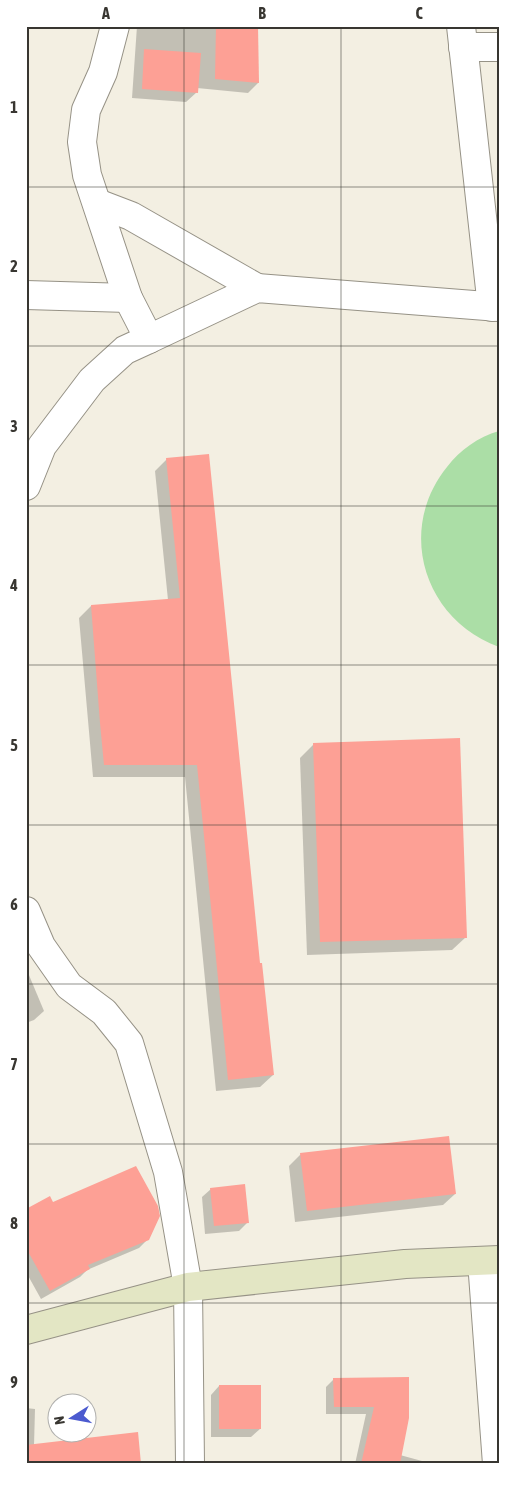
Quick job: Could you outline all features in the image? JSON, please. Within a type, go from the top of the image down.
[{"type":"street","points":[[115,26],[102,72],[86,110],[82,142],[87,176],[128,298],[149,339]]},
{"type":"street","points":[[97,203],[131,216],[257,288],[495,307],[462,37],[499,47]]},
{"type":"street","points":[[26,486],[42,446],[92,380],[125,350],[257,288]]},
{"type":"street","points":[[26,295],[128,298]]},
{"type":"street","points":[[26,911],[41,946],[69,986],[104,1012],[129,1043],[168,1172],[188,1287],[190,1464]]},
{"type":"street","points":[[27,1328],[188,1287],[405,1264],[490,1260],[497,1464]]},
{"type":"green space","points":[[499,431],[499,647],[473,634],[452,616],[436,595],[426,570],[421,545],[423,518],[432,492],[447,467],[470,445]]},
{"type":"building","points":[[216,26],[258,26],[259,83],[215,79]]},
{"type":"building","points":[[144,49],[201,53],[198,93],[142,89]]},
{"type":"building","points":[[209,454],[260,963],[262,963],[274,1075],[228,1080],[197,765],[104,765],[91,605],[180,598],[166,458]]},
{"type":"building","points":[[460,738],[467,938],[320,942],[313,743]]},
{"type":"building","points":[[449,1136],[456,1194],[307,1211],[300,1153]]},
{"type":"building","points":[[136,1166],[158,1206],[160,1216],[149,1240],[88,1265],[90,1269],[50,1291],[26,1248],[26,1209],[50,1196],[53,1202]]},
{"type":"building","points":[[245,1184],[249,1223],[214,1226],[210,1188]]},
{"type":"building","points":[[409,1377],[409,1418],[400,1464],[361,1464],[374,1407],[334,1407],[333,1378]]},
{"type":"building","points":[[219,1385],[261,1385],[261,1429],[219,1429]]},
{"type":"building","points":[[138,1432],[141,1464],[26,1464],[26,1445],[52,1442],[98,1442],[98,1437]]}]
